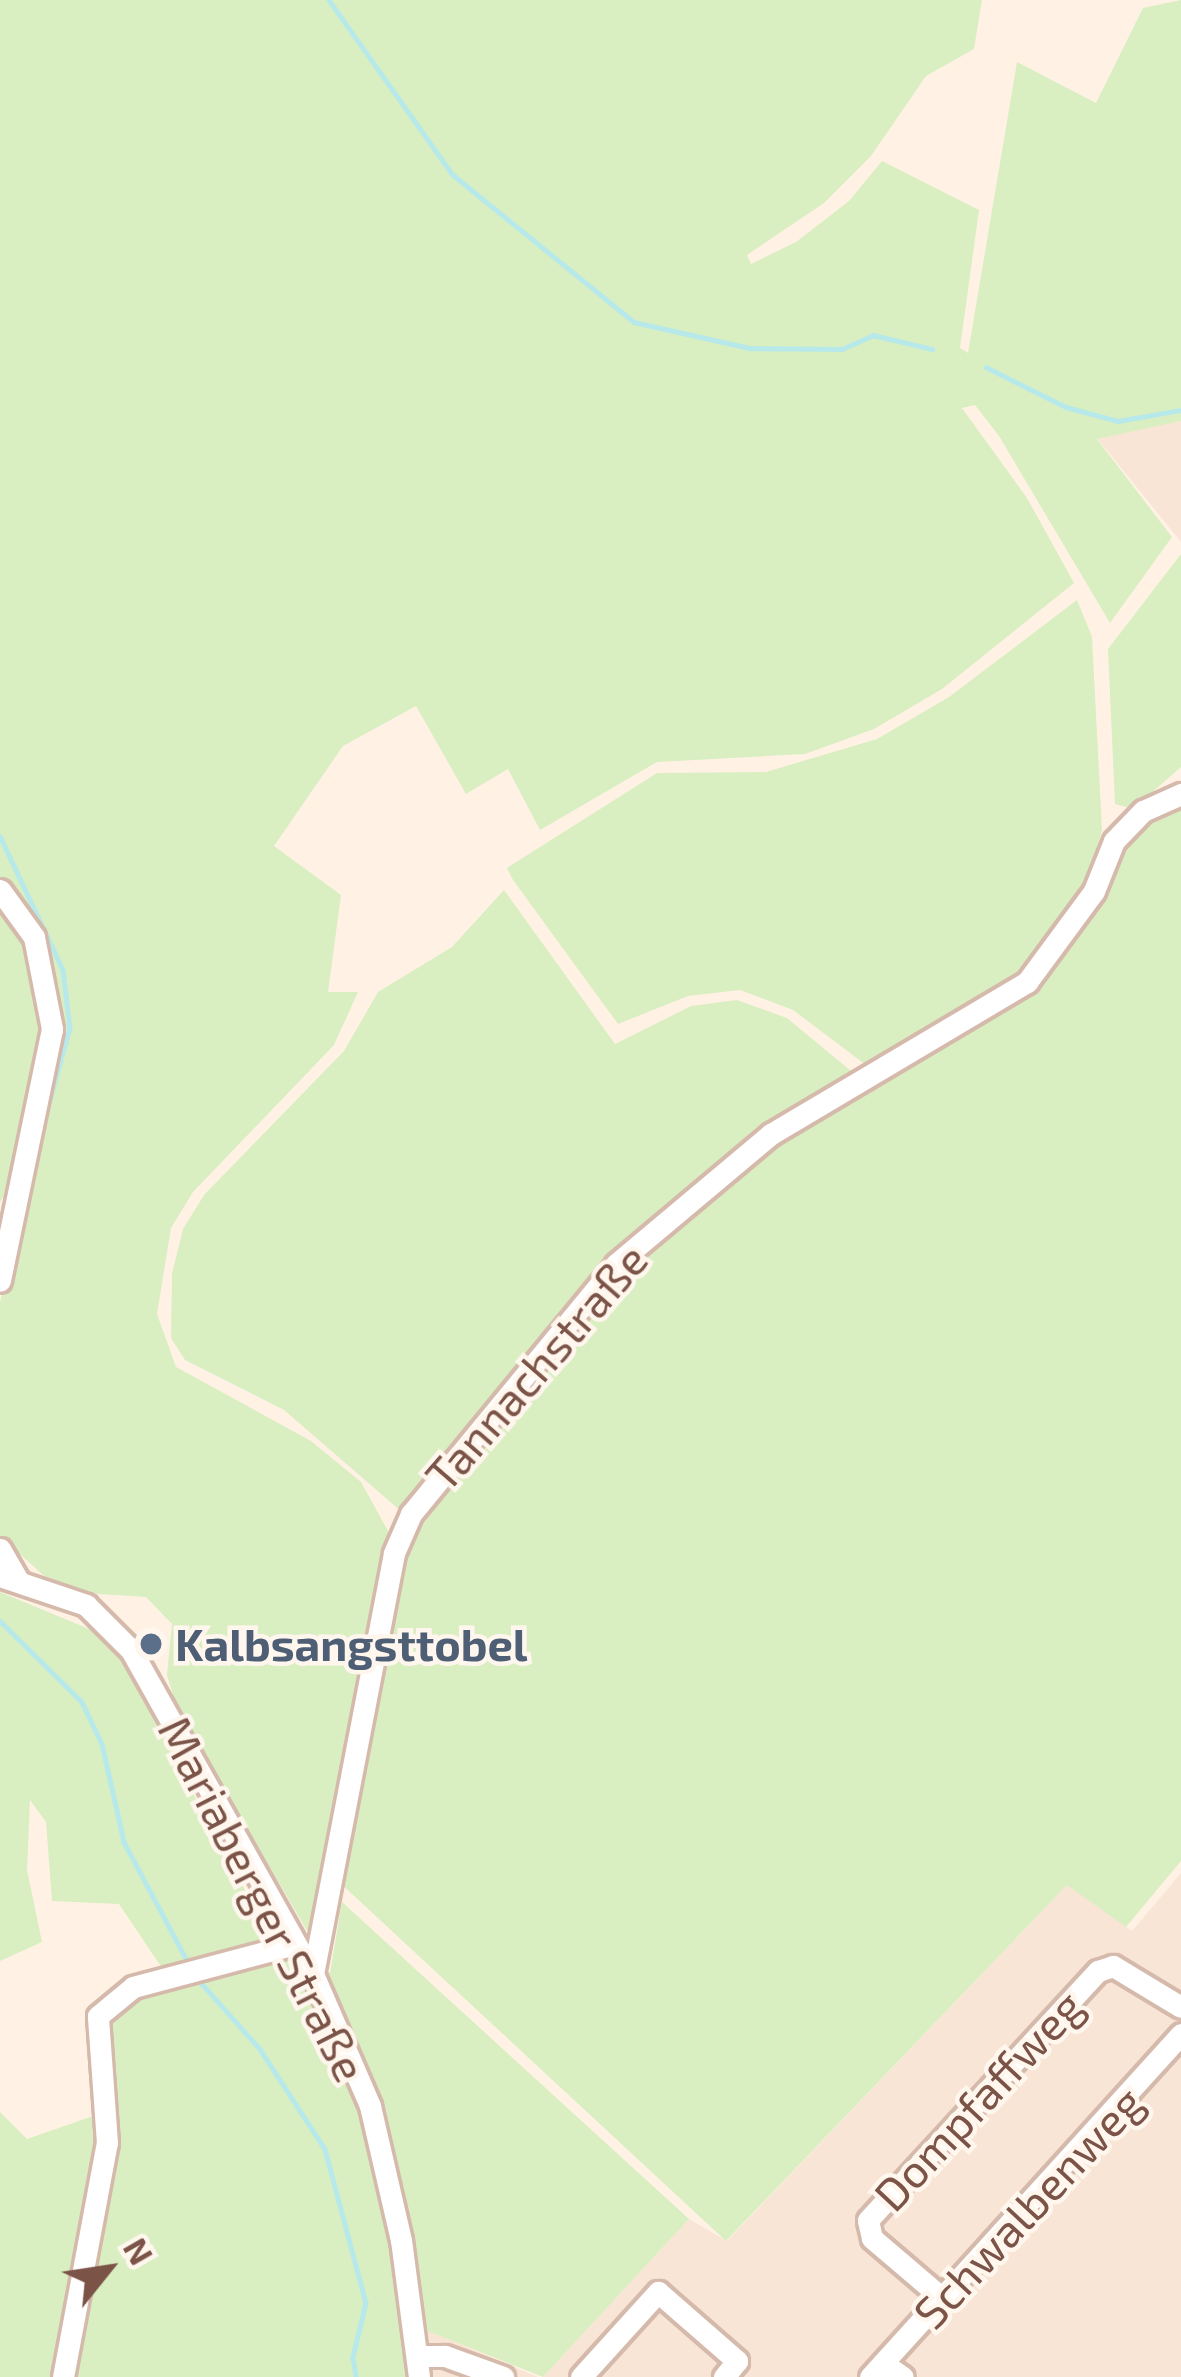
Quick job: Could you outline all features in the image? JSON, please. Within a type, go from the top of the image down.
[{"type":"street","name":"Tannachstraße","points":[[313,1974],[389,1576],[411,1514],[616,1264],[771,1134],[1027,982],[1094,891],[1114,841],[1143,811],[1181,794]]},
{"type":"street","points":[[0,890],[34,937],[52,1028],[0,1281]]},
{"type":"street","points":[[0,1549],[9,1577]]},
{"type":"street","name":"Mariaberger Straße","points":[[9,1577],[86,1605],[131,1650],[313,1974],[370,2107],[418,2367]]},
{"type":"street","points":[[63,2377],[107,2143],[98,2016],[134,1987],[295,1944]]},
{"type":"street","name":"Dompfaffweg","points":[[941,2297],[872,2238],[868,2220],[1097,1971],[1113,1966],[1181,2008]]},
{"type":"street","name":"Schwalbenweg","points":[[877,2370],[1181,2034]]},
{"type":"street","points":[[581,2377],[658,2292],[737,2361],[724,2377]]},
{"type":"street","points":[[418,2367],[445,2356],[502,2377]]},
{"type":"street","points":[[877,2370],[903,2377]]},
{"type":"shaded area","points":[[1181,421],[1181,542],[1097,438]]},
{"type":"shaded area","points":[[1181,1873],[1181,2377],[543,2377],[689,2219],[727,2241],[1068,1884],[1132,1931]]},
{"type":"shaded area","points":[[428,2330],[538,2377],[413,2377]]},
{"type":"green space","points":[[0,0],[982,0],[974,49],[926,76],[871,156],[824,203],[747,255],[751,264],[796,242],[849,201],[882,161],[979,210],[960,348],[968,353],[1017,62],[1096,103],[1143,8],[1181,0],[1181,421],[1097,439],[1172,537],[1110,623],[999,436],[975,405],[962,408],[1027,498],[1074,583],[942,689],[874,729],[805,754],[657,762],[540,830],[508,769],[466,794],[416,706],[343,746],[274,846],[341,895],[328,992],[358,992],[334,1045],[193,1192],[171,1228],[157,1314],[176,1367],[311,1441],[361,1482],[388,1531],[309,1934],[178,1711],[167,1675],[172,1624],[146,1597],[84,1593],[43,1575],[0,1536],[0,1302],[42,1139],[0,1202]]},
{"type":"green space","points":[[1181,554],[1181,767],[1133,809],[1115,804],[1108,649]]},
{"type":"green space","points":[[1077,600],[1092,637],[1102,830],[1086,889],[1023,979],[874,1071],[793,1010],[740,990],[688,996],[618,1024],[507,868],[657,773],[766,772],[877,739],[949,697]]},
{"type":"green space","points":[[1181,800],[1181,1861],[1126,1927],[1067,1885],[726,2241],[338,1881],[402,1555],[495,1420],[621,1271],[774,1139],[904,1071],[1032,987],[1119,843]]},
{"type":"green space","points":[[504,890],[615,1044],[691,1006],[737,1000],[787,1018],[856,1075],[689,1190],[402,1512],[284,1410],[185,1360],[171,1338],[172,1274],[183,1229],[204,1195],[344,1051],[378,992],[452,947]]},
{"type":"green space","points":[[0,1592],[94,1631],[123,1662],[270,1937],[164,1971],[119,1904],[52,1901],[46,1822],[30,1800],[27,1870],[42,1942],[0,1961]]},
{"type":"green space","points":[[342,1902],[689,2219],[543,2377],[428,2331],[413,2377],[69,2377],[113,2144],[117,2092],[107,2021],[136,1992],[293,1949],[330,1973]]},
{"type":"green space","points":[[0,2112],[27,2139],[96,2115],[100,2143],[56,2377],[0,2377]]},
{"type":"waterway","points":[[329,0],[452,174],[634,322],[749,348],[842,349],[873,335],[932,349]]},
{"type":"waterway","points":[[986,367],[1066,407],[1118,421],[1181,410]]},
{"type":"waterway","points":[[0,836],[63,970],[70,1028],[42,1129]]},
{"type":"waterway","points":[[0,1621],[82,1702],[102,1744],[124,1842],[190,1966]]},
{"type":"waterway","points":[[195,1976],[260,2049],[325,2149],[366,2303],[353,2357],[356,2377]]},
{"type":"place","name":"Kalbsangsttobel","points":[[151,1644]]}]
